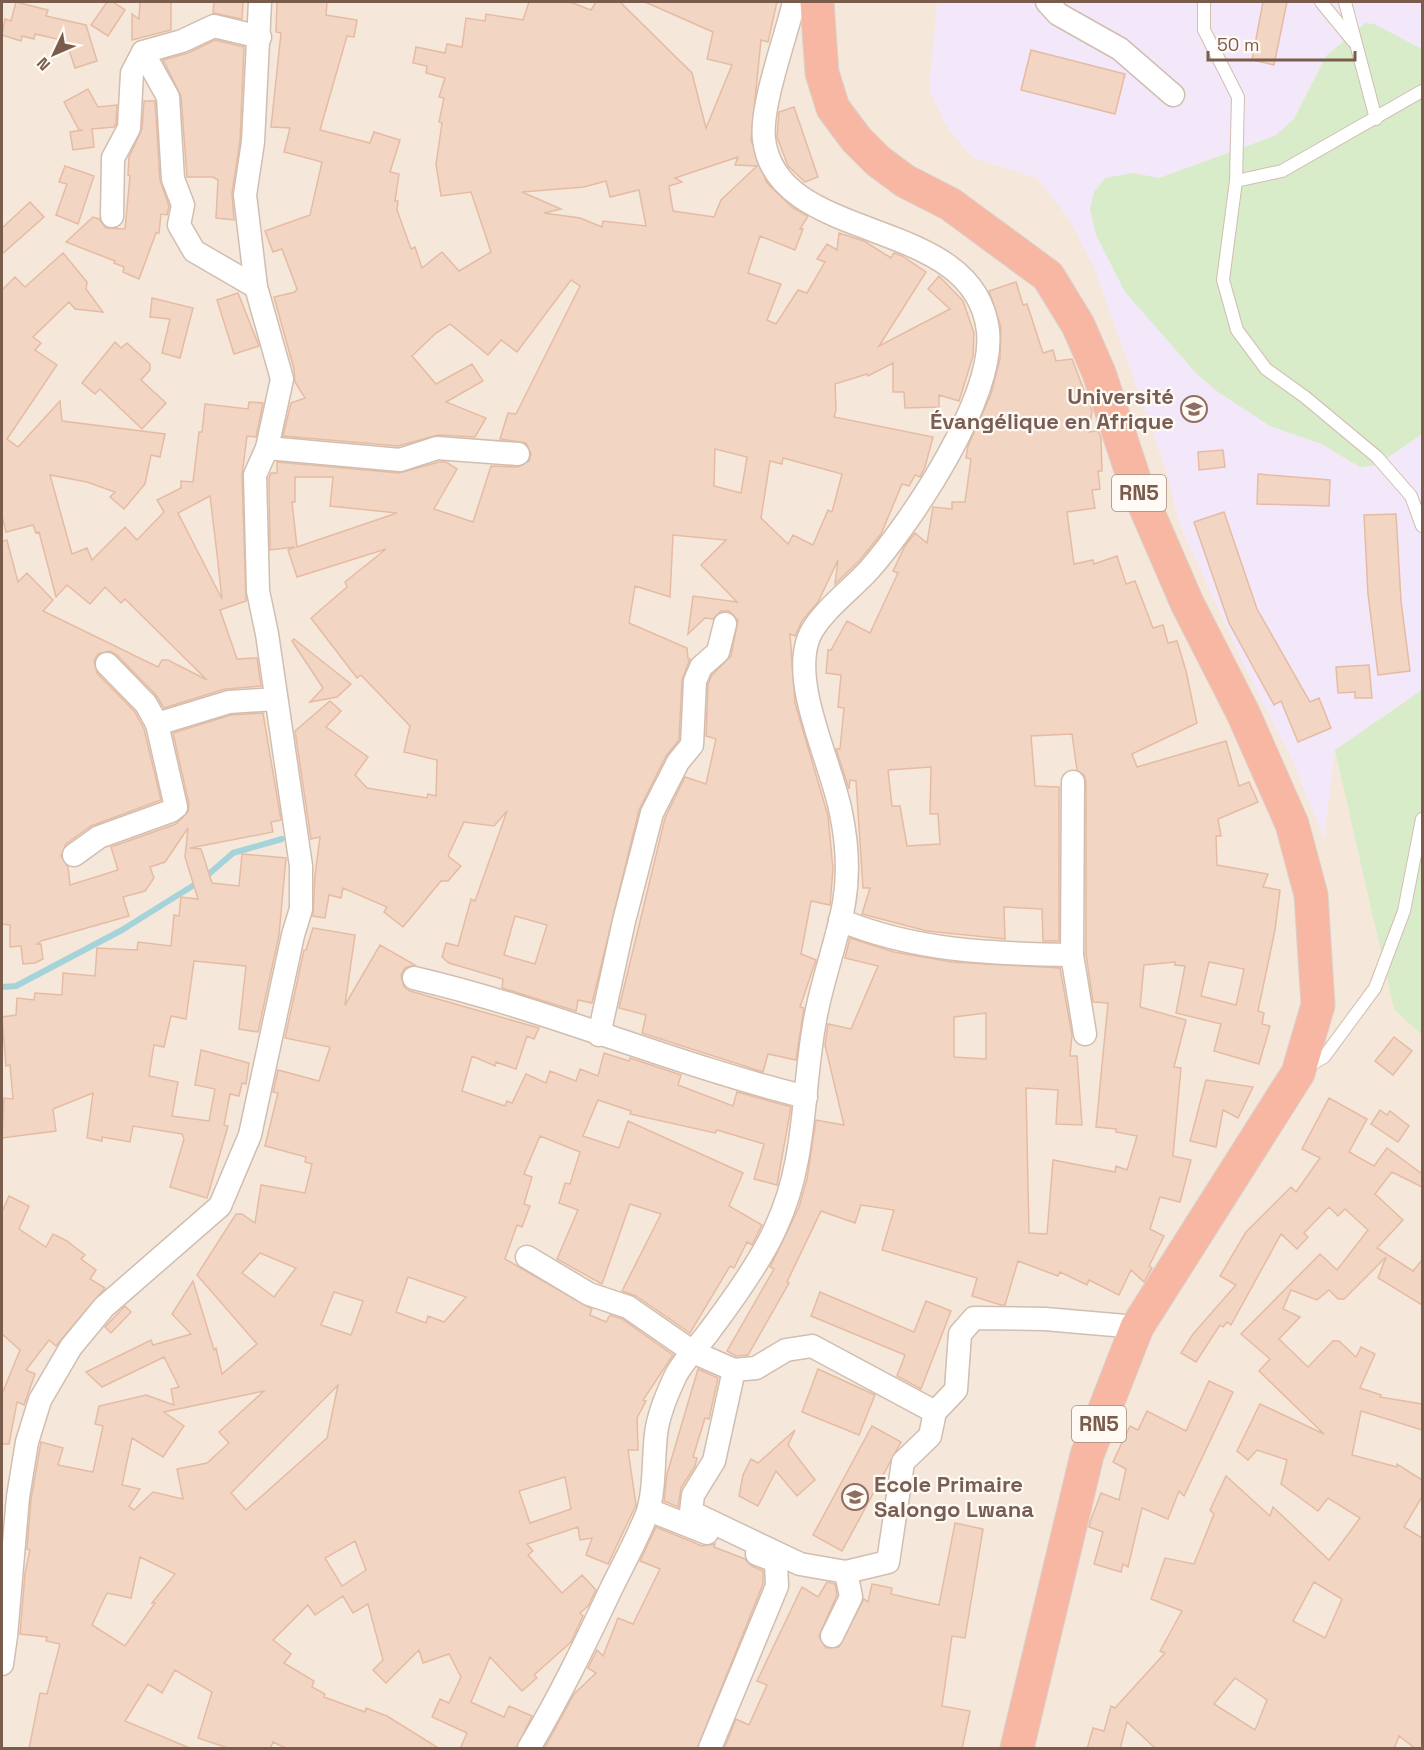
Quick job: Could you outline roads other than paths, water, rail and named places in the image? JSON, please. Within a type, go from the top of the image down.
[{"type":"highway","name":"RN5","points":[[817,2],[822,73],[833,108],[856,139],[878,161],[905,181],[950,204],[1048,276],[1082,335],[1099,373],[1136,485],[1187,603],[1244,713],[1292,824],[1311,895],[1318,1005],[1298,1073],[1137,1327],[1087,1455],[1017,1749]]},
{"type":"street","points":[[2,1664],[18,1497],[27,1442],[40,1400],[71,1347],[104,1307],[220,1206],[250,1135],[293,935],[301,909],[301,866],[258,591],[255,475],[267,448],[282,379],[256,287],[245,195],[253,142],[260,2]]},
{"type":"street","points":[[529,1749],[567,1683],[649,1510],[656,1426],[676,1374],[713,1328],[774,1233],[796,1170],[814,1024],[840,920],[848,872],[842,814],[804,687],[807,639],[823,617],[871,568],[936,480],[978,391],[988,359],[989,337],[986,316],[965,280],[918,248],[824,211],[796,194],[781,179],[768,159],[763,135],[767,103],[794,2]]},
{"type":"street","points":[[1047,2],[1058,14],[1120,49],[1173,95]]},
{"type":"street","points":[[112,216],[113,159],[129,128],[132,73],[143,52],[182,41],[214,26],[260,37]]},
{"type":"street","points":[[143,52],[168,98],[173,179],[183,205],[179,225],[194,251],[256,287]]},
{"type":"street","points":[[267,448],[400,460],[437,448],[518,454]]},
{"type":"street","points":[[599,1035],[624,921],[652,813],[678,762],[692,745],[695,681],[701,667],[718,652],[725,624]]},
{"type":"street","points":[[74,855],[99,837],[171,811],[176,807],[158,724],[146,704],[107,664]]},
{"type":"street","points":[[158,724],[229,702],[276,699]]},
{"type":"street","points":[[1073,782],[1072,955],[1085,1034]]},
{"type":"street","points":[[840,920],[869,932],[923,945],[992,954],[1072,955]]},
{"type":"street","points":[[414,978],[482,994],[733,1079],[806,1097]]},
{"type":"street","points":[[527,1257],[589,1294],[628,1307],[693,1352],[734,1370],[756,1368],[786,1350],[812,1346],[934,1412]]},
{"type":"street","points":[[734,1370],[714,1461],[693,1495],[691,1512],[800,1564],[846,1572],[888,1562],[903,1462],[930,1436],[934,1412],[956,1390],[960,1334],[974,1317],[1045,1319],[1137,1327]]},
{"type":"street","points":[[649,1510],[776,1561],[777,1586],[710,1749]]},
{"type":"street","points":[[832,1636],[851,1597],[846,1572]]},
{"type":"lane","points":[[1204,2],[1204,30],[1238,98],[1236,181],[1223,280],[1236,330],[1266,369],[1305,397],[1377,457],[1411,496],[1422,526]]},
{"type":"lane","points":[[1322,2],[1355,44]]},
{"type":"lane","points":[[1345,2],[1376,119]]},
{"type":"lane","points":[[1236,181],[1282,171],[1422,91]]},
{"type":"lane","points":[[1298,1073],[1324,1057],[1375,988],[1404,911],[1422,819]]},
{"type":"waterway","points":[[2,987],[16,986],[122,930],[202,880],[233,853],[282,839]]},
{"type":"place","name":"Université Évangélique en Afrique","points":[[1194,409]]},
{"type":"place","name":"Ecole Primaire Salongo Lwana","points":[[855,1497]]}]
